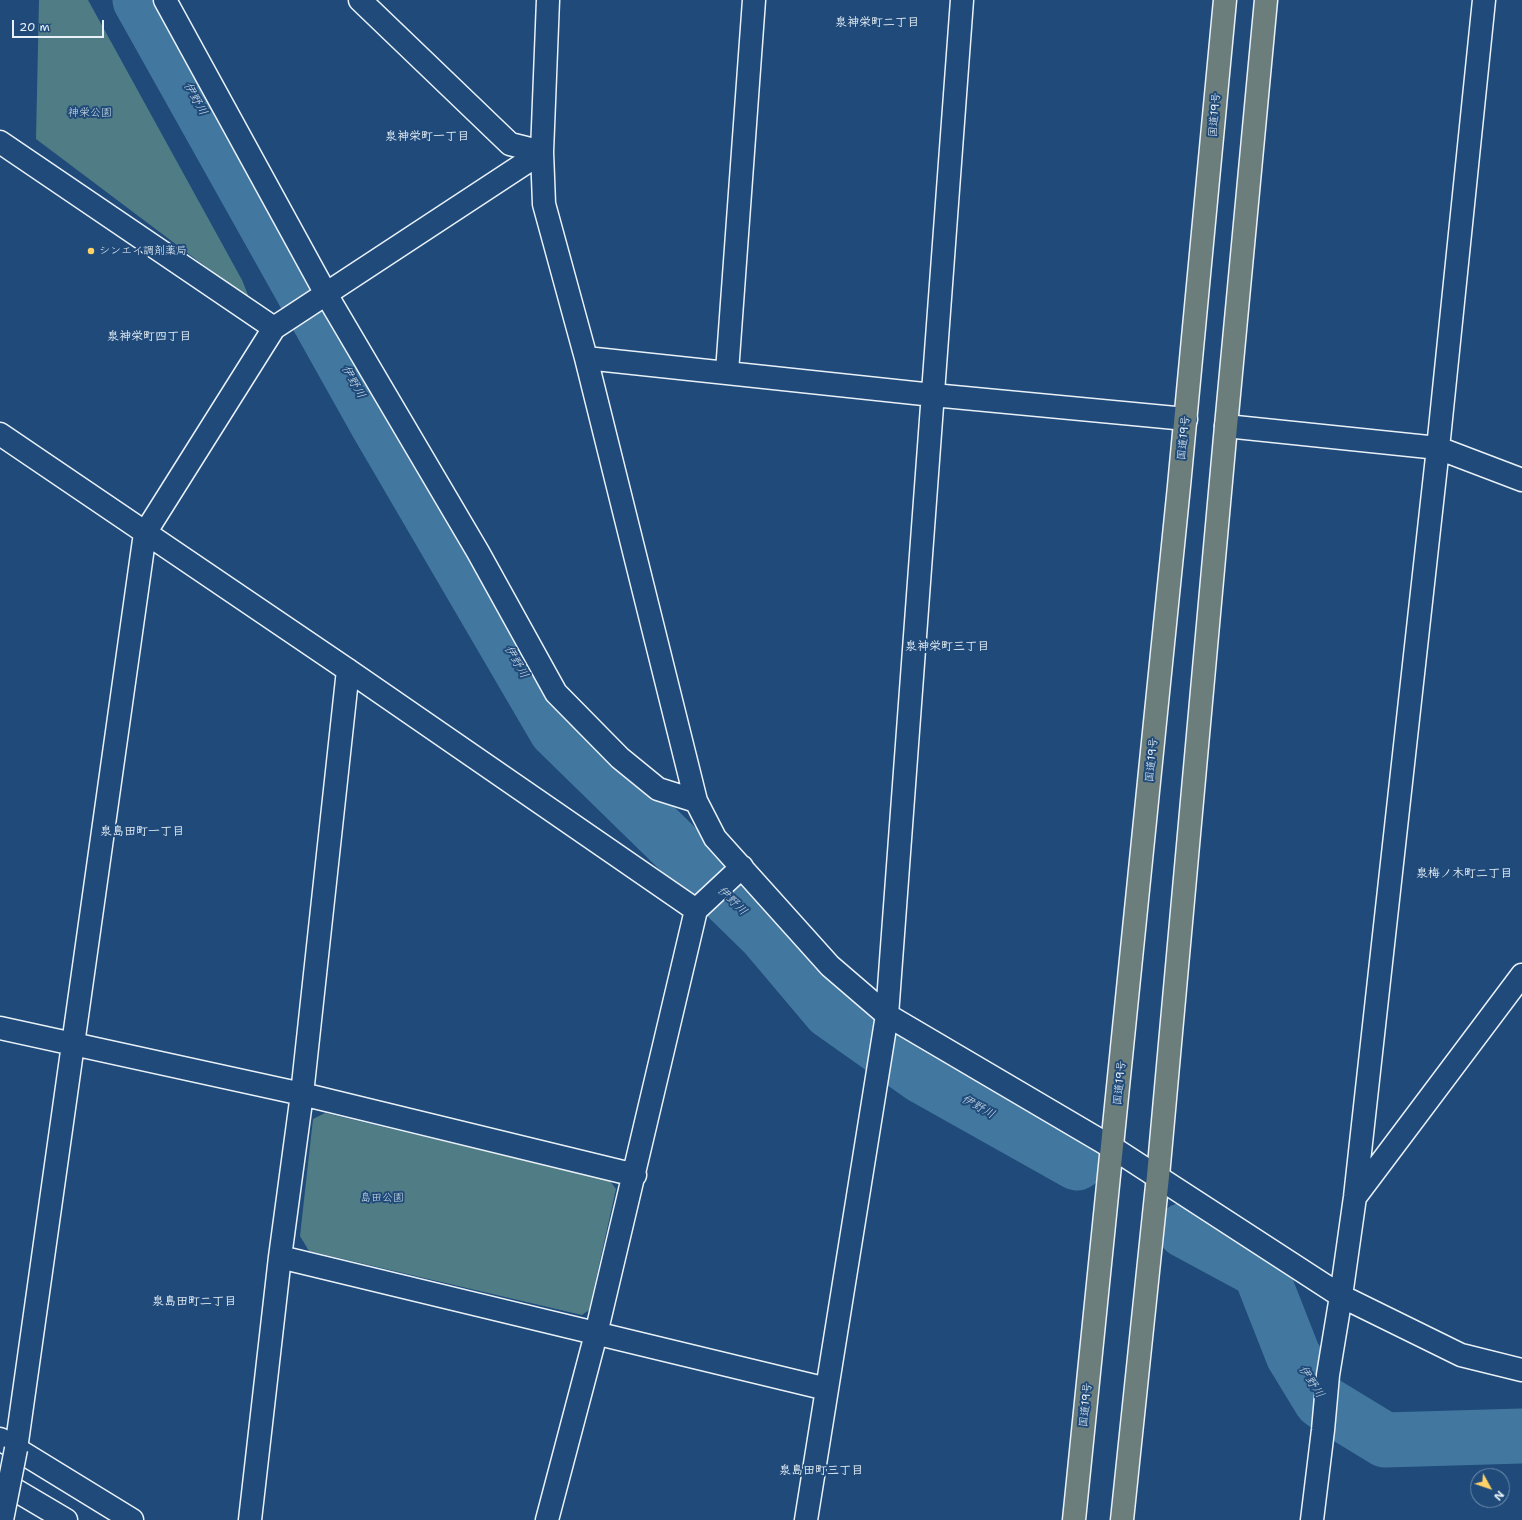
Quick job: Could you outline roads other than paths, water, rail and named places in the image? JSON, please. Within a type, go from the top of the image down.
[{"type":"highway","name":"国道19号","points":[[1074,1520],[1186,420],[1225,0]]},
{"type":"highway","points":[[1122,1520],[1158,1176],[1266,0]]},
{"type":"street","points":[[165,0],[326,294],[478,552],[556,693],[620,758],[658,790],[696,801]]},
{"type":"street","points":[[360,0],[510,144],[542,152]]},
{"type":"street","points":[[548,0],[542,152],[544,204],[586,358],[696,801],[715,838],[830,966],[887,1015],[1113,1148],[1341,1296],[1461,1355],[1522,1370]]},
{"type":"street","points":[[727,372],[754,0]]},
{"type":"street","points":[[806,1520],[887,1015],[962,0]]},
{"type":"street","points":[[1312,1520],[1328,1375],[1355,1197],[1438,448],[1484,0]]},
{"type":"street","points":[[0,142],[274,328]]},
{"type":"street","points":[[2,1520],[8,1444],[72,1044],[145,533],[274,328],[542,152]]},
{"type":"street","points":[[586,358],[1186,420]]},
{"type":"street","points":[[1226,426],[1438,448],[1522,480]]},
{"type":"street","points":[[0,434],[348,670],[696,910]]},
{"type":"street","points":[[250,1520],[280,1257],[302,1094],[348,670]]},
{"type":"street","points":[[547,1520],[596,1334],[635,1174],[696,910],[742,867]]},
{"type":"street","points":[[1355,1197],[1522,975]]},
{"type":"street","points":[[0,1028],[302,1094],[635,1174]]},
{"type":"street","points":[[280,1257],[827,1389]]},
{"type":"street","points":[[8,1444],[132,1520]]},
{"type":"street","points":[[0,1481],[66,1520]]},
{"type":"waterway","name":"伊野川","points":[[140,0],[378,425],[556,730],[765,934],[830,1011],[922,1076],[1077,1163]]},
{"type":"waterway","name":"伊野川","points":[[1184,1230],[1260,1271],[1293,1355],[1321,1401],[1385,1440],[1522,1436]]},
{"type":"place","name":"シンエイ調剤薬局","points":[[91,251]]},
{"type":"district","name":"泉神栄町二丁目","points":[[877,23]]},
{"type":"district","name":"泉神栄町一丁目","points":[[427,137]]},
{"type":"district","name":"泉神栄町四丁目","points":[[149,337]]},
{"type":"district","name":"泉神栄町三丁目","points":[[947,647]]},
{"type":"district","name":"泉島田町一丁目","points":[[142,832]]},
{"type":"district","name":"泉梅ノ木町二丁目","points":[[1464,874]]},
{"type":"district","name":"泉島田町二丁目","points":[[194,1302]]},
{"type":"district","name":"泉島田町三丁目","points":[[821,1471]]},
{"type":"park label","name":"神栄公園","points":[[90,113]]},
{"type":"park label","name":"島田公園","points":[[382,1198]]}]
